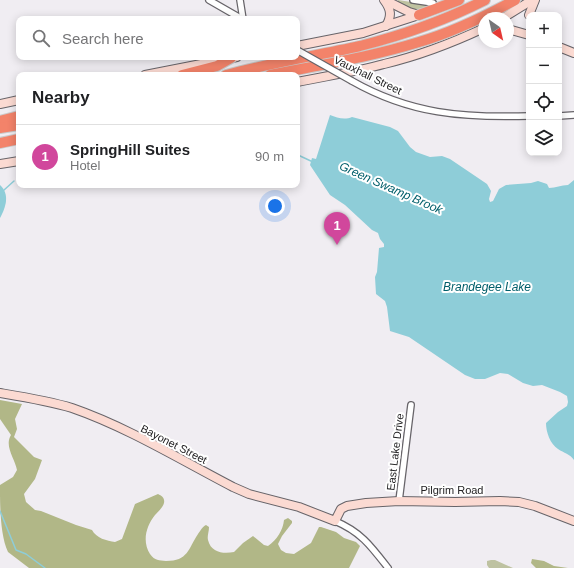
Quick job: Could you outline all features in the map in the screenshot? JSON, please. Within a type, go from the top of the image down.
[{"type":"highway","points":[[419,15],[459,0]]},
{"type":"highway","points":[[300,58],[385,39],[433,23],[486,0]]},
{"type":"highway","points":[[285,72],[368,56],[408,46],[462,26],[515,0]]},
{"type":"highway","points":[[194,72],[217,66],[230,60]]},
{"type":"highway","points":[[238,72],[290,60]]},
{"type":"highway","points":[[0,121],[16,117]]},
{"type":"highway","points":[[0,128],[16,125]]},
{"type":"highway","points":[[0,143],[16,140]]},
{"type":"street","points":[[210,0],[237,16]]},
{"type":"street","points":[[240,0],[242,16]]},
{"type":"street","points":[[385,0],[409,12],[419,15]]},
{"type":"street","points":[[385,0],[391,12],[386,26]]},
{"type":"street","points":[[413,0],[433,3]]},
{"type":"street","points":[[512,12],[532,0]]},
{"type":"street","points":[[530,12],[535,0]]},
{"type":"street","points":[[300,45],[351,35],[386,26],[419,15]]},
{"type":"street","points":[[300,81],[401,60],[450,43],[478,31]]},
{"type":"street","points":[[514,31],[526,34]]},
{"type":"street","points":[[562,48],[574,53]]},
{"type":"street","name":"Vauxhall Street","points":[[300,52],[352,81],[392,100],[433,111],[474,116],[526,116]]},
{"type":"street","points":[[161,72],[224,60]]},
{"type":"street","points":[[0,104],[16,101]]},
{"type":"street","points":[[562,116],[574,115]]},
{"type":"street","points":[[0,164],[16,161]]},
{"type":"street","name":"Bayonet Street","points":[[0,393],[44,401],[70,408],[97,418],[238,490],[299,507],[335,521]]},
{"type":"street","name":"East Lake Drive","points":[[399,501],[411,405]]},
{"type":"street","name":"Pilgrim Road","points":[[335,521],[342,509],[347,506],[399,501],[519,502],[535,506],[574,521]]},
{"type":"street","points":[[335,521],[345,525],[359,534],[388,568]]},
{"type":"green space","points":[[398,0],[435,4],[425,8],[416,9],[402,5],[397,2]]},
{"type":"green space","points":[[0,400],[22,404],[15,419],[17,429],[14,437],[34,457],[42,460],[35,479],[24,494],[26,502],[35,510],[92,530],[102,539],[115,542],[122,539],[135,504],[158,494],[163,497],[164,503],[162,508],[149,524],[146,534],[146,544],[150,554],[157,560],[166,561],[179,559],[186,553],[203,527],[206,525],[209,527],[208,538],[210,544],[212,548],[218,552],[234,552],[253,536],[264,545],[268,546],[277,538],[284,520],[288,518],[292,521],[292,523],[278,544],[281,550],[286,553],[294,554],[311,543],[319,527],[336,532],[344,538],[356,542],[360,546],[349,568],[29,568],[8,552],[3,537],[0,485],[13,477],[17,470],[9,448],[9,439],[11,435],[0,419]]},
{"type":"green space","points":[[532,559],[544,561],[554,566],[568,568],[536,568],[531,563]]},
{"type":"green space","points":[[495,560],[513,568],[489,568],[487,561]]},
{"type":"water","name":"Brandegee Lake","points":[[330,115],[341,118],[352,117],[390,127],[398,131],[410,147],[416,152],[430,157],[442,156],[450,159],[487,184],[491,191],[489,199],[490,202],[493,201],[499,189],[506,185],[538,181],[547,184],[549,188],[552,188],[568,185],[574,180],[574,460],[571,456],[555,447],[549,438],[546,426],[546,423],[567,406],[567,396],[542,385],[533,386],[523,383],[508,374],[500,373],[485,379],[475,379],[465,375],[409,337],[390,331],[385,301],[376,294],[375,277],[377,272],[379,248],[384,247],[384,244],[378,233],[372,230],[345,205],[330,195],[310,165],[312,158],[316,159]]},
{"type":"water","points":[[0,185],[5,192],[6,201],[0,218]]},
{"type":"waterway","name":"Green Swamp Brook","points":[[300,156],[313,162]]},
{"type":"waterway","name":"Green Swamp Brook","points":[[4,190],[14,181]]},
{"type":"waterway","points":[[0,511],[16,550],[26,554],[45,568]]},
{"type":"place","name":"SpringHill Suites","points":[[337,245]]}]
